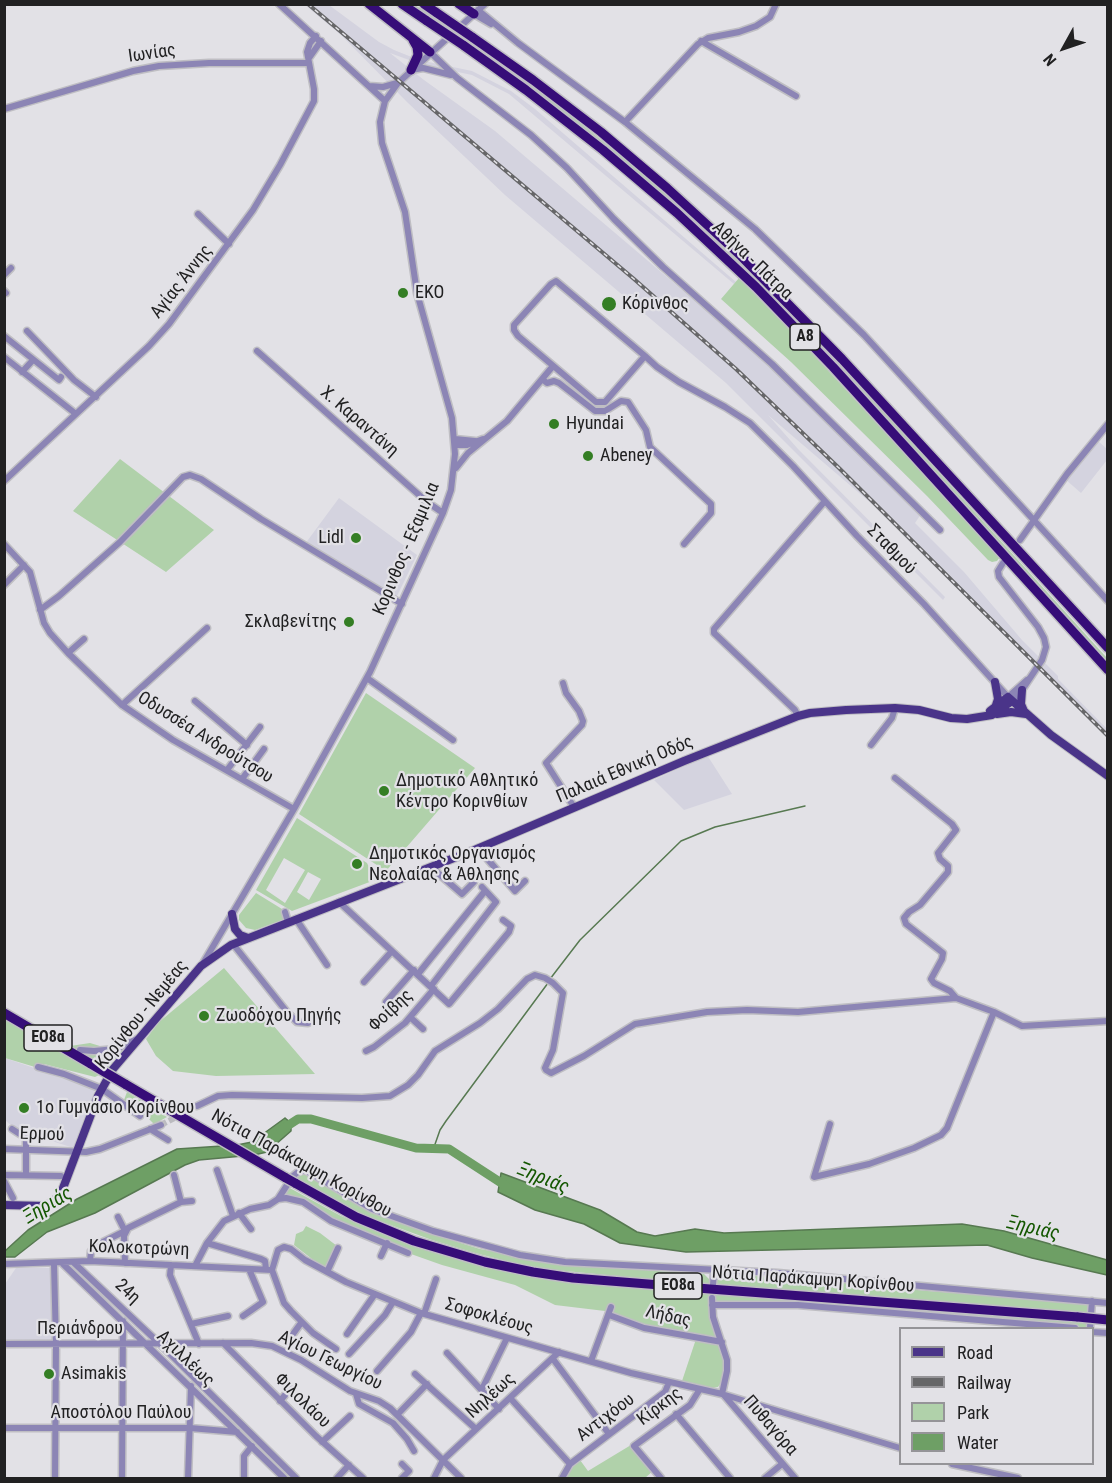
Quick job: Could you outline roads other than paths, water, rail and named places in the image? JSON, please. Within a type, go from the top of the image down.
[{"type":"highway","points":[[369,4],[430,52]]},
{"type":"highway","name":"Αθήνα - Πάτρα","points":[[402,4],[526,90],[603,150],[677,213],[741,272],[833,367],[1107,670]]},
{"type":"highway","name":"Αθήνα - Πάτρα","points":[[424,4],[533,80],[606,136],[681,200],[757,271],[842,358],[1107,648]]},
{"type":"highway","points":[[460,4],[474,10]]},
{"type":"highway","points":[[411,70],[417,59],[418,51],[412,38]]},
{"type":"highway","name":"Νότια Παράκαμψη Κορίνθου","points":[[4,1013],[264,1166],[356,1217],[414,1241],[455,1254],[533,1272],[698,1288],[1107,1320]]},
{"type":"main road","points":[[995,682],[998,694],[994,711],[1026,714]]},
{"type":"main road","points":[[1022,690],[1021,704],[1026,714]]},
{"type":"main road","name":"Παλαιά Εθνική Οδός","points":[[201,966],[233,944],[431,867],[798,716],[846,710],[896,708],[919,710],[951,718],[975,718],[994,711],[1010,699]]},
{"type":"main road","name":"Σταθμού","points":[[1010,699],[1064,745],[1107,776]]},
{"type":"main road","points":[[232,914],[235,929],[240,935],[248,938]]},
{"type":"main road","name":"Κορίνθου - Νεμέας","points":[[4,1205],[43,1206],[53,1202],[62,1192],[102,1089],[113,1069],[201,966]]},
{"type":"street","points":[[279,4],[385,101]]},
{"type":"street","name":"Κορινθος - Εξαμιλια","points":[[201,966],[294,809],[367,678],[452,490],[455,442],[450,408],[417,293],[405,212],[381,137],[381,113],[385,101],[398,83],[474,10],[485,4]]},
{"type":"street","points":[[625,122],[701,41],[756,26],[770,17],[776,4]]},
{"type":"street","points":[[474,10],[625,122],[755,229],[864,335],[1107,601]]},
{"type":"street","points":[[309,61],[319,39]]},
{"type":"street","points":[[701,41],[796,96]]},
{"type":"street","points":[[430,52],[457,78],[531,135],[567,168],[663,267],[772,364],[940,530]]},
{"type":"street","name":"Ιωνίας","points":[[4,109],[133,71],[159,66],[309,61]]},
{"type":"street","name":"Αγίας Άννης","points":[[4,481],[96,397],[168,325],[230,244],[253,210],[314,101],[309,61]]},
{"type":"street","points":[[411,70],[423,68],[447,73],[457,78]]},
{"type":"street","points":[[369,86],[383,87],[398,83]]},
{"type":"street","points":[[198,214],[230,244]]},
{"type":"street","points":[[4,275],[11,268]]},
{"type":"street","name":"Σταθμού","points":[[553,366],[518,336],[514,327],[556,280],[679,382],[736,412],[750,423],[793,466],[1010,699]]},
{"type":"street","points":[[27,331],[74,380],[96,397]]},
{"type":"street","points":[[4,336],[59,380],[62,377]]},
{"type":"street","name":"Χ. Καραντάνη","points":[[257,351],[427,502],[443,513]]},
{"type":"street","points":[[454,471],[463,458],[507,421],[553,366],[596,402],[601,403],[605,402],[645,356]]},
{"type":"street","points":[[4,357],[76,414]]},
{"type":"street","points":[[22,372],[33,360]]},
{"type":"street","points":[[542,379],[547,383],[554,381],[559,383],[595,411],[605,411],[621,402],[628,402],[646,430],[650,447],[711,504],[711,513],[684,544]]},
{"type":"street","points":[[1020,540],[1066,474],[1107,424]]},
{"type":"street","points":[[455,442],[476,441],[489,436]]},
{"type":"street","points":[[40,610],[120,542],[178,481],[187,475],[201,479],[261,519],[402,604]]},
{"type":"street","points":[[798,716],[714,633],[714,629],[825,501]]},
{"type":"street","name":"Οδυσσέα Ανδρούτσου","points":[[4,544],[30,572],[40,610],[50,633],[122,705],[173,740],[294,809]]},
{"type":"street","points":[[1003,562],[998,571],[999,577],[1038,627],[1046,643],[1045,656],[1010,699]]},
{"type":"street","points":[[4,585],[24,565]]},
{"type":"street","points":[[122,705],[207,628]]},
{"type":"street","points":[[68,653],[84,639]]},
{"type":"street","points":[[367,678],[453,740]]},
{"type":"street","points":[[1010,699],[1022,690],[1027,680]]},
{"type":"street","points":[[563,683],[566,693],[579,711],[583,722],[546,763],[574,807]]},
{"type":"street","points":[[195,701],[247,745]]},
{"type":"street","points":[[872,745],[892,718],[896,708]]},
{"type":"street","points":[[227,770],[260,727]]},
{"type":"street","points":[[242,779],[264,749]]},
{"type":"street","points":[[895,778],[952,824],[956,830],[938,853],[940,859],[948,866],[948,872],[920,905],[904,918],[906,924],[943,953],[931,979],[950,991],[956,998]]},
{"type":"street","points":[[478,848],[514,891],[525,881]]},
{"type":"street","points":[[431,867],[462,894],[474,882]]},
{"type":"street","name":"Φοίβης","points":[[366,1051],[384,1040],[410,1017],[496,902],[483,889],[416,972]]},
{"type":"street","points":[[339,902],[451,1004],[509,932],[511,926],[503,920]]},
{"type":"street","points":[[285,912],[288,922]]},
{"type":"street","points":[[296,919],[327,965]]},
{"type":"street","points":[[233,944],[286,1012],[297,1022],[308,1023]]},
{"type":"street","points":[[364,982],[392,951]]},
{"type":"street","points":[[386,1002],[416,972]]},
{"type":"street","points":[[197,1106],[218,1096],[232,1095],[362,1098],[390,1096],[408,1085],[435,1051],[480,1023],[498,1009],[527,979],[535,975],[553,983],[564,996],[553,1050],[545,1068],[551,1073],[584,1056],[635,1024],[655,1019],[731,1010],[798,1012],[956,998],[1027,1027],[1107,1021]]},
{"type":"street","points":[[830,1124],[814,1177],[869,1164],[914,1148],[941,1135],[947,1128],[994,1012]]},
{"type":"street","points":[[410,1017],[423,1029]]},
{"type":"street","points":[[81,1050],[116,1049],[140,1037]]},
{"type":"street","points":[[38,1067],[64,1074],[102,1089],[140,1116]]},
{"type":"street","name":"Ερμού","points":[[4,1149],[78,1151],[100,1149],[161,1125]]},
{"type":"street","points":[[150,1128],[168,1140]]},
{"type":"street","points":[[12,1129],[26,1138],[26,1174]]},
{"type":"street","points":[[217,1170],[236,1214],[251,1229]]},
{"type":"street","points":[[195,1266],[207,1243],[224,1221],[236,1214],[269,1205],[278,1199],[293,1176],[305,1170],[352,1200],[372,1209],[477,1245],[520,1255],[565,1262],[778,1273],[1107,1303]]},
{"type":"street","points":[[4,1175],[61,1176]]},
{"type":"street","points":[[174,1175],[181,1202]]},
{"type":"street","points":[[4,1181],[13,1198]]},
{"type":"street","points":[[278,1199],[296,1199],[331,1221],[408,1253]]},
{"type":"street","points":[[90,1261],[94,1246],[181,1202],[192,1201]]},
{"type":"street","points":[[118,1217],[125,1231],[125,1263]]},
{"type":"street","points":[[207,1243],[265,1261],[284,1303],[301,1323],[336,1349]]},
{"type":"street","points":[[381,1256],[387,1243]]},
{"type":"street","name":"Σοφοκλέους","points":[[269,1269],[278,1250],[284,1247],[327,1272],[423,1313],[560,1353],[722,1394],[899,1448]]},
{"type":"street","points":[[327,1272],[338,1248]]},
{"type":"street","name":"Κολοκοτρώνη","points":[[4,1264],[63,1264],[90,1261],[269,1269]]},
{"type":"street","name":"24η","points":[[73,1262],[158,1344]]},
{"type":"street","points":[[54,1264],[55,1479]]},
{"type":"street","name":"Αχιλλέως","points":[[63,1264],[148,1344],[284,1479]]},
{"type":"street","points":[[171,1265],[170,1275],[199,1344]]},
{"type":"street","points":[[243,1316],[263,1302],[249,1269]]},
{"type":"street","points":[[713,1285],[714,1271]]},
{"type":"street","points":[[377,1371],[411,1332],[423,1313],[436,1279]]},
{"type":"street","points":[[346,1334],[375,1294]]},
{"type":"street","points":[[722,1394],[727,1360],[713,1317],[712,1301],[798,1305],[1053,1327]]},
{"type":"street","points":[[1091,1327],[1092,1301]]},
{"type":"street","points":[[349,1354],[385,1315],[393,1302]]},
{"type":"street","points":[[591,1361],[611,1307]]},
{"type":"street","name":"Λήδας","points":[[609,1315],[644,1328],[722,1342]]},
{"type":"street","points":[[191,1324],[228,1316]]},
{"type":"street","points":[[122,1479],[123,1321]]},
{"type":"street","points":[[293,1334],[301,1323]]},
{"type":"street","points":[[482,1389],[507,1338]]},
{"type":"street","name":"Φιλολάου","points":[[223,1343],[322,1442],[363,1479]]},
{"type":"street","name":"Αγίου Γεωργίου","points":[[158,1344],[251,1343],[272,1346],[301,1360],[356,1394],[379,1401],[397,1415],[461,1479]]},
{"type":"street","name":"Περιάνδρου","points":[[4,1344],[158,1344]]},
{"type":"street","name":"Αχιλλέως","points":[[158,1344],[296,1479]]},
{"type":"street","points":[[447,1353],[499,1409]]},
{"type":"street","name":"Νηλέως","points":[[443,1460],[560,1353]]},
{"type":"street","points":[[553,1359],[609,1434]]},
{"type":"street","points":[[415,1374],[476,1430]]},
{"type":"street","name":"Αντιχόου","points":[[562,1479],[570,1464],[665,1392],[669,1382]]},
{"type":"street","points":[[397,1415],[427,1384]]},
{"type":"street","points":[[188,1479],[191,1386]]},
{"type":"street","points":[[280,1401],[290,1389]]},
{"type":"street","name":"Κίρκης","points":[[661,1479],[634,1446],[690,1405],[700,1389]]},
{"type":"street","points":[[356,1394],[359,1404],[393,1423],[414,1451]]},
{"type":"street","name":"Πυθαγόρα","points":[[722,1394],[795,1479]]},
{"type":"street","points":[[511,1399],[570,1464]]},
{"type":"street","points":[[676,1414],[730,1479]]},
{"type":"street","points":[[322,1442],[350,1416]]},
{"type":"street","name":"Αποστόλου Παύλου","points":[[4,1428],[189,1428],[237,1432]]},
{"type":"street","points":[[244,1479],[244,1456],[252,1446]]},
{"type":"street","points":[[434,1479],[443,1460]]},
{"type":"street","points":[[402,1464],[409,1471],[402,1479]]},
{"type":"street","points":[[765,1479],[782,1464]]},
{"type":"street","points":[[337,1479],[349,1465]]},
{"type":"street","points":[[956,1465],[1018,1479]]},
{"type":"water","points":[[285,1118],[291,1123],[291,1131],[267,1152],[199,1160],[185,1165],[95,1213],[47,1232],[15,1257],[5,1257],[5,1251],[28,1230],[77,1199],[177,1149],[252,1142]]},
{"type":"water","points":[[501,1173],[600,1210],[637,1232],[655,1236],[695,1229],[724,1233],[962,1224],[1004,1231],[1107,1260],[1107,1275],[987,1245],[686,1252],[620,1243],[584,1224],[535,1210],[498,1192]]},
{"type":"waterway","points":[[550,979],[580,940],[681,841],[715,827],[805,806]]},
{"type":"waterway","points":[[433,1150],[446,1121],[548,983]]},
{"type":"waterway","name":"Ξηριάς","points":[[281,1130],[298,1119],[311,1119],[416,1148],[449,1149],[509,1188]]},
{"type":"tunnel","points":[[161,1125],[197,1106]]},
{"type":"railway","points":[[308,4],[634,279],[736,369],[840,469],[1108,736]]},
{"type":"place","name":"EKO","points":[[403,293]]},
{"type":"place","name":"Κόρινθος","points":[[609,304]]},
{"type":"place","name":"Hyundai","points":[[554,424]]},
{"type":"place","name":"Abeney","points":[[588,456]]},
{"type":"place","name":"Lidl","points":[[356,538]]},
{"type":"place","name":"Σκλαβενίτης","points":[[349,622]]},
{"type":"place","name":"Δημοτικό Αθλητικό Κέντρο Κορινθίων","points":[[384,791]]},
{"type":"place","name":"Δημοτικός Οργανισμός Νεολαίας & Άθλησης","points":[[357,864]]},
{"type":"place","name":"Ζωοδόχου Πηγής","points":[[204,1016]]},
{"type":"place","name":"1ο Γυμνάσιο Κορίνθου","points":[[24,1108]]},
{"type":"place","name":"Asimakis","points":[[49,1374]]}]
